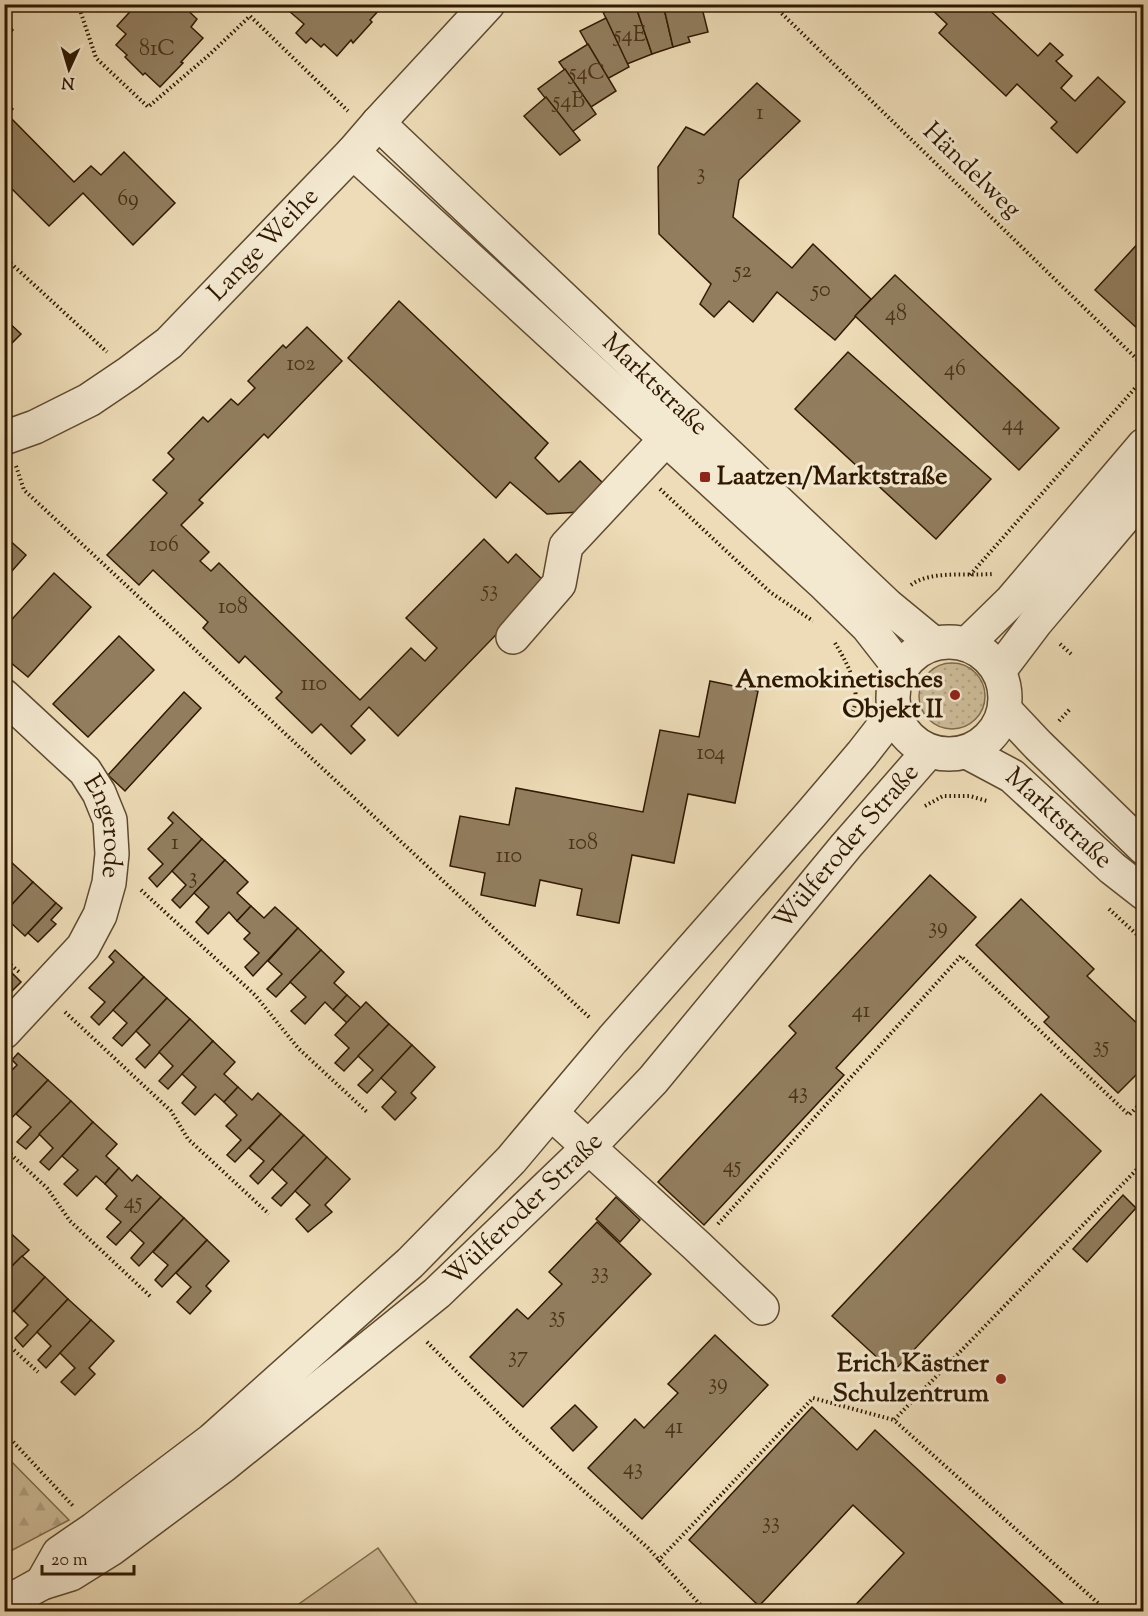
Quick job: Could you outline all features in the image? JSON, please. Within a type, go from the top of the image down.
[{"type":"street","name":"Lange Weihe","points":[[5,438],[35,427],[89,400],[129,374],[169,343],[367,136],[488,4]]},
{"type":"street","name":"Marktstraße","points":[[367,136],[666,440],[868,627],[900,668]]},
{"type":"street","name":"Marktstraße","points":[[367,136],[888,606],[933,643]]},
{"type":"street","points":[[513,637],[559,584],[566,546],[666,440]]},
{"type":"street","points":[[966,644],[1012,600],[1143,445]]},
{"type":"street","points":[[999,671],[1036,622],[1143,494]]},
{"type":"street","points":[[951,641],[966,644],[987,655],[999,671],[1005,687],[1005,710],[999,725],[979,746],[967,752],[945,754],[929,751],[917,745],[907,736],[899,724],[892,700],[893,688],[900,668],[915,652],[933,643],[951,641]]},
{"type":"street","name":"Engerode","points":[[4,696],[82,768],[99,793],[110,820],[112,854],[109,883],[100,915],[83,947],[4,1032]]},
{"type":"street","name":"Marktstraße","points":[[1005,710],[1143,848]]},
{"type":"street","name":"Wülferoder Straße","points":[[42,1583],[58,1553],[94,1530],[212,1440],[410,1263],[511,1160],[612,1040],[862,754],[894,712]]},
{"type":"street","name":"Wülferoder Straße","points":[[4,1604],[42,1583],[71,1574],[111,1549],[224,1466],[437,1293],[588,1148],[654,1080],[846,846],[929,751]]},
{"type":"street","name":"Marktstraße","points":[[967,752],[1012,776],[1112,868],[1143,893]]},
{"type":"street","points":[[551,1113],[762,1308]]},
{"type":"street","points":[[376,1294],[402,1321]]},
{"type":"path","points":[[78,4],[96,58],[148,108],[209,55],[249,16],[367,136]]},
{"type":"path","name":"Händelweg","points":[[772,4],[1143,366]]},
{"type":"path","points":[[4,256],[129,374]]},
{"type":"path","points":[[970,574],[1143,378]]},
{"type":"path","points":[[5,438],[24,490],[612,1040]]},
{"type":"path","points":[[638,468],[771,592],[819,625]]},
{"type":"path","points":[[904,590],[918,580],[958,574],[980,575]]},
{"type":"path","points":[[833,639],[853,678],[855,705],[851,715]]},
{"type":"path","points":[[921,808],[943,796],[970,796],[990,802]]},
{"type":"path","points":[[111,862],[255,995],[298,1048],[367,1112]]},
{"type":"path","points":[[697,1246],[961,956],[1129,1115],[1143,1100]]},
{"type":"path","points":[[42,991],[171,1111],[188,1139],[268,1214]]},
{"type":"path","points":[[4,1148],[47,1188],[70,1221],[150,1296]]},
{"type":"path","points":[[894,1420],[1143,1162]]},
{"type":"path","points":[[402,1321],[418,1333],[512,1427],[648,1548],[707,1611]]},
{"type":"path","points":[[4,1341],[38,1372]]},
{"type":"path","points":[[658,1561],[813,1398],[894,1420],[1108,1611]]},
{"type":"path","points":[[4,1432],[94,1530]]},
{"type":"path","points":[[4,1441],[9,1437]]},
{"type":"green space","points":[[952,663],[965,666],[975,673],[982,683],[985,696],[982,709],[975,719],[965,726],[952,729],[939,726],[929,719],[922,709],[919,696],[922,683],[929,673],[939,666]]},
{"type":"green space","points":[[4,1454],[69,1520],[5,1554],[4,1554]]},
{"type":"green space","points":[[378,1548],[422,1611],[289,1611]]},
{"type":"building","points":[[137,4],[181,4],[197,19],[191,27],[203,38],[160,87],[145,73],[143,75],[116,45],[126,34],[117,26]]},
{"type":"building","points":[[291,4],[375,4],[380,9],[370,20],[372,22],[353,43],[351,40],[337,56],[324,44],[321,47],[311,38],[306,43],[296,33],[304,24],[289,11],[293,6]]},
{"type":"building","points":[[622,4],[635,4],[652,54],[627,64],[603,12]]},
{"type":"building","points":[[635,4],[663,4],[673,47],[652,54]]},
{"type":"building","points":[[663,4],[697,4],[698,9],[703,12],[708,32],[688,37],[690,42],[673,47]]},
{"type":"building","points":[[926,4],[983,4],[1038,56],[1050,43],[1063,55],[1056,61],[1072,76],[1061,88],[1075,101],[1098,77],[1125,102],[1077,153],[1051,128],[1057,122],[1017,84],[1006,96],[939,33],[947,24]]},
{"type":"building","points":[[606,18],[629,67],[607,79],[580,31]]},
{"type":"building","points":[[4,21],[13,30],[4,39]]},
{"type":"building","points":[[588,44],[616,91],[591,107],[559,62]]},
{"type":"building","points":[[565,69],[596,114],[572,132],[538,89]]},
{"type":"building","points":[[757,83],[800,121],[739,180],[733,217],[792,268],[813,244],[871,299],[835,340],[777,292],[753,322],[729,301],[714,317],[700,304],[711,284],[659,234],[658,167],[686,127],[704,135]]},
{"type":"building","points":[[546,97],[580,140],[560,155],[524,116]]},
{"type":"building","points":[[4,101],[13,109],[7,114],[74,182],[91,166],[101,175],[124,152],[175,203],[133,245],[83,193],[49,226],[4,181]]},
{"type":"building","points":[[1144,237],[1144,324],[1139,330],[1095,290]]},
{"type":"building","points":[[895,275],[1059,428],[1019,470],[855,316]]},
{"type":"building","points":[[399,301],[548,443],[535,458],[559,482],[580,461],[605,485],[580,512],[547,514],[510,482],[496,498],[348,358]]},
{"type":"building","points":[[4,318],[21,334],[4,351]]},
{"type":"building","points":[[307,327],[342,361],[268,438],[264,434],[199,500],[203,503],[181,525],[209,552],[200,561],[211,571],[219,563],[360,700],[411,648],[425,661],[437,648],[406,618],[484,539],[508,563],[516,554],[546,583],[398,736],[369,707],[351,726],[365,740],[351,754],[321,724],[312,733],[276,698],[282,692],[245,656],[239,663],[203,628],[208,622],[153,570],[139,585],[107,555],[167,493],[153,480],[174,459],[168,453],[203,417],[208,422],[231,399],[238,405],[255,388],[248,381],[283,345],[286,348]]},
{"type":"building","points":[[848,352],[991,479],[936,539],[795,409]]},
{"type":"building","points":[[7,538],[26,555],[4,580],[4,540]]},
{"type":"building","points":[[54,573],[91,607],[28,677],[4,657],[4,628]]},
{"type":"building","points":[[119,636],[154,670],[88,737],[53,704]]},
{"type":"building","points":[[710,681],[758,691],[735,803],[688,794],[674,863],[632,855],[619,923],[577,915],[582,889],[540,880],[535,906],[481,895],[485,873],[450,866],[460,816],[509,825],[516,788],[643,812],[660,730],[699,737]]},
{"type":"building","points":[[184,692],[201,708],[125,791],[108,775]]},
{"type":"building","points":[[173,812],[202,839],[157,887],[149,878],[163,864],[148,849],[173,823],[168,818]]},
{"type":"building","points":[[202,839],[225,860],[180,908],[172,900],[186,885],[172,871]]},
{"type":"building","points":[[225,860],[248,882],[237,893],[251,906],[237,921],[229,912],[208,934],[196,922],[209,907],[194,893]]},
{"type":"building","points":[[10,861],[33,882],[4,913],[4,866]]},
{"type":"building","points":[[930,875],[976,917],[836,1068],[844,1075],[704,1225],[658,1182],[796,1033],[789,1026]]},
{"type":"building","points":[[33,882],[56,903],[25,936],[11,923],[4,929],[4,913]]},
{"type":"building","points":[[1021,899],[1094,969],[1087,976],[1144,1030],[1144,1067],[1118,1093],[1044,1022],[1049,1017],[976,945]]},
{"type":"building","points":[[56,903],[62,908],[51,920],[56,924],[38,942],[28,933]]},
{"type":"building","points":[[251,906],[264,918],[275,907],[298,928],[253,976],[245,967],[259,953],[244,939],[250,933],[237,921]]},
{"type":"building","points":[[298,928],[321,950],[276,997],[267,989],[282,974],[268,961]]},
{"type":"building","points":[[115,950],[144,977],[99,1025],[91,1017],[105,1002],[89,988],[114,962],[109,957]]},
{"type":"building","points":[[321,950],[344,972],[334,983],[347,995],[333,1010],[325,1002],[305,1024],[291,1011],[306,997],[290,982]]},
{"type":"building","points":[[11,972],[21,982],[4,999],[4,979]]},
{"type":"building","points":[[144,977],[167,998],[122,1046],[113,1038],[127,1023],[113,1010]]},
{"type":"building","points":[[347,995],[361,1008],[347,1023],[333,1010]]},
{"type":"building","points":[[167,998],[190,1019],[145,1068],[136,1059],[150,1045],[136,1031]]},
{"type":"building","points":[[366,1002],[389,1024],[344,1071],[335,1063],[349,1048],[335,1035]]},
{"type":"building","points":[[190,1019],[213,1041],[168,1089],[159,1081],[173,1066],[159,1052]]},
{"type":"building","points":[[389,1024],[412,1045],[367,1093],[358,1085],[373,1070],[358,1056]]},
{"type":"building","points":[[213,1041],[235,1062],[224,1074],[238,1087],[224,1102],[215,1094],[195,1115],[182,1103],[196,1087],[182,1074]]},
{"type":"building","points":[[412,1045],[435,1067],[411,1093],[416,1098],[395,1120],[382,1107],[396,1092],[381,1078]]},
{"type":"building","points":[[18,1053],[48,1080],[4,1126],[4,1109],[8,1105],[4,1102],[4,1078],[17,1065],[12,1060]]},
{"type":"building","points":[[48,1080],[71,1101],[26,1149],[17,1142],[31,1127],[16,1114]]},
{"type":"building","points":[[238,1087],[252,1100],[258,1093],[281,1114],[235,1162],[227,1155],[241,1140],[226,1126],[237,1115],[224,1102]]},
{"type":"building","points":[[1041,1094],[1101,1151],[893,1372],[832,1316]]},
{"type":"building","points":[[71,1101],[93,1122],[49,1170],[40,1162],[53,1148],[39,1134]]},
{"type":"building","points":[[281,1114],[304,1135],[258,1184],[250,1176],[264,1161],[249,1148]]},
{"type":"building","points":[[93,1122],[117,1144],[106,1156],[119,1168],[105,1184],[96,1176],[77,1196],[64,1184],[78,1170],[62,1156]]},
{"type":"building","points":[[304,1135],[327,1157],[281,1206],[272,1198],[287,1183],[272,1169]]},
{"type":"building","points":[[327,1157],[350,1179],[325,1205],[332,1212],[308,1232],[296,1219],[310,1205],[295,1191]]},
{"type":"building","points":[[119,1168],[132,1181],[137,1175],[161,1197],[116,1245],[107,1237],[121,1222],[106,1209],[117,1196],[105,1184]]},
{"type":"building","points":[[1123,1195],[1136,1208],[1087,1262],[1073,1249]]},
{"type":"building","points":[[161,1197],[184,1218],[139,1266],[131,1258],[144,1243],[130,1230]]},
{"type":"building","points":[[616,1197],[640,1220],[620,1242],[596,1219]]},
{"type":"building","points":[[184,1218],[207,1240],[162,1287],[155,1280],[168,1265],[153,1252]]},
{"type":"building","points":[[597,1222],[651,1274],[523,1407],[470,1357],[517,1309],[528,1319],[562,1284],[549,1272]]},
{"type":"building","points":[[4,1228],[29,1250],[4,1274]]},
{"type":"building","points":[[207,1240],[229,1261],[206,1286],[211,1291],[190,1314],[177,1302],[191,1287],[176,1273]]},
{"type":"building","points":[[22,1256],[45,1277],[4,1321],[4,1274]]},
{"type":"building","points":[[45,1277],[68,1299],[23,1347],[15,1338],[28,1325],[14,1311]]},
{"type":"building","points":[[68,1299],[91,1320],[46,1368],[38,1360],[51,1346],[37,1332]]},
{"type":"building","points":[[91,1320],[114,1341],[89,1368],[95,1374],[75,1395],[61,1382],[75,1368],[60,1353]]},
{"type":"building","points":[[715,1335],[768,1385],[642,1519],[588,1468],[635,1419],[644,1428],[678,1393],[668,1384]]},
{"type":"building","points":[[575,1405],[597,1427],[573,1451],[551,1428]]},
{"type":"building","name":"Erich Kästner Schulzentrum","points":[[812,1407],[857,1450],[875,1430],[1072,1612],[849,1612],[904,1553],[853,1505],[759,1606],[689,1540]]},
{"type":"place","name":"Laatzen/Marktstraße","points":[[705,477]]},
{"type":"place","name":"Anemokinetisches Objekt II","points":[[955,695]]},
{"type":"place","name":"Erich Kästner Schulzentrum","points":[[1001,1379]]}]
